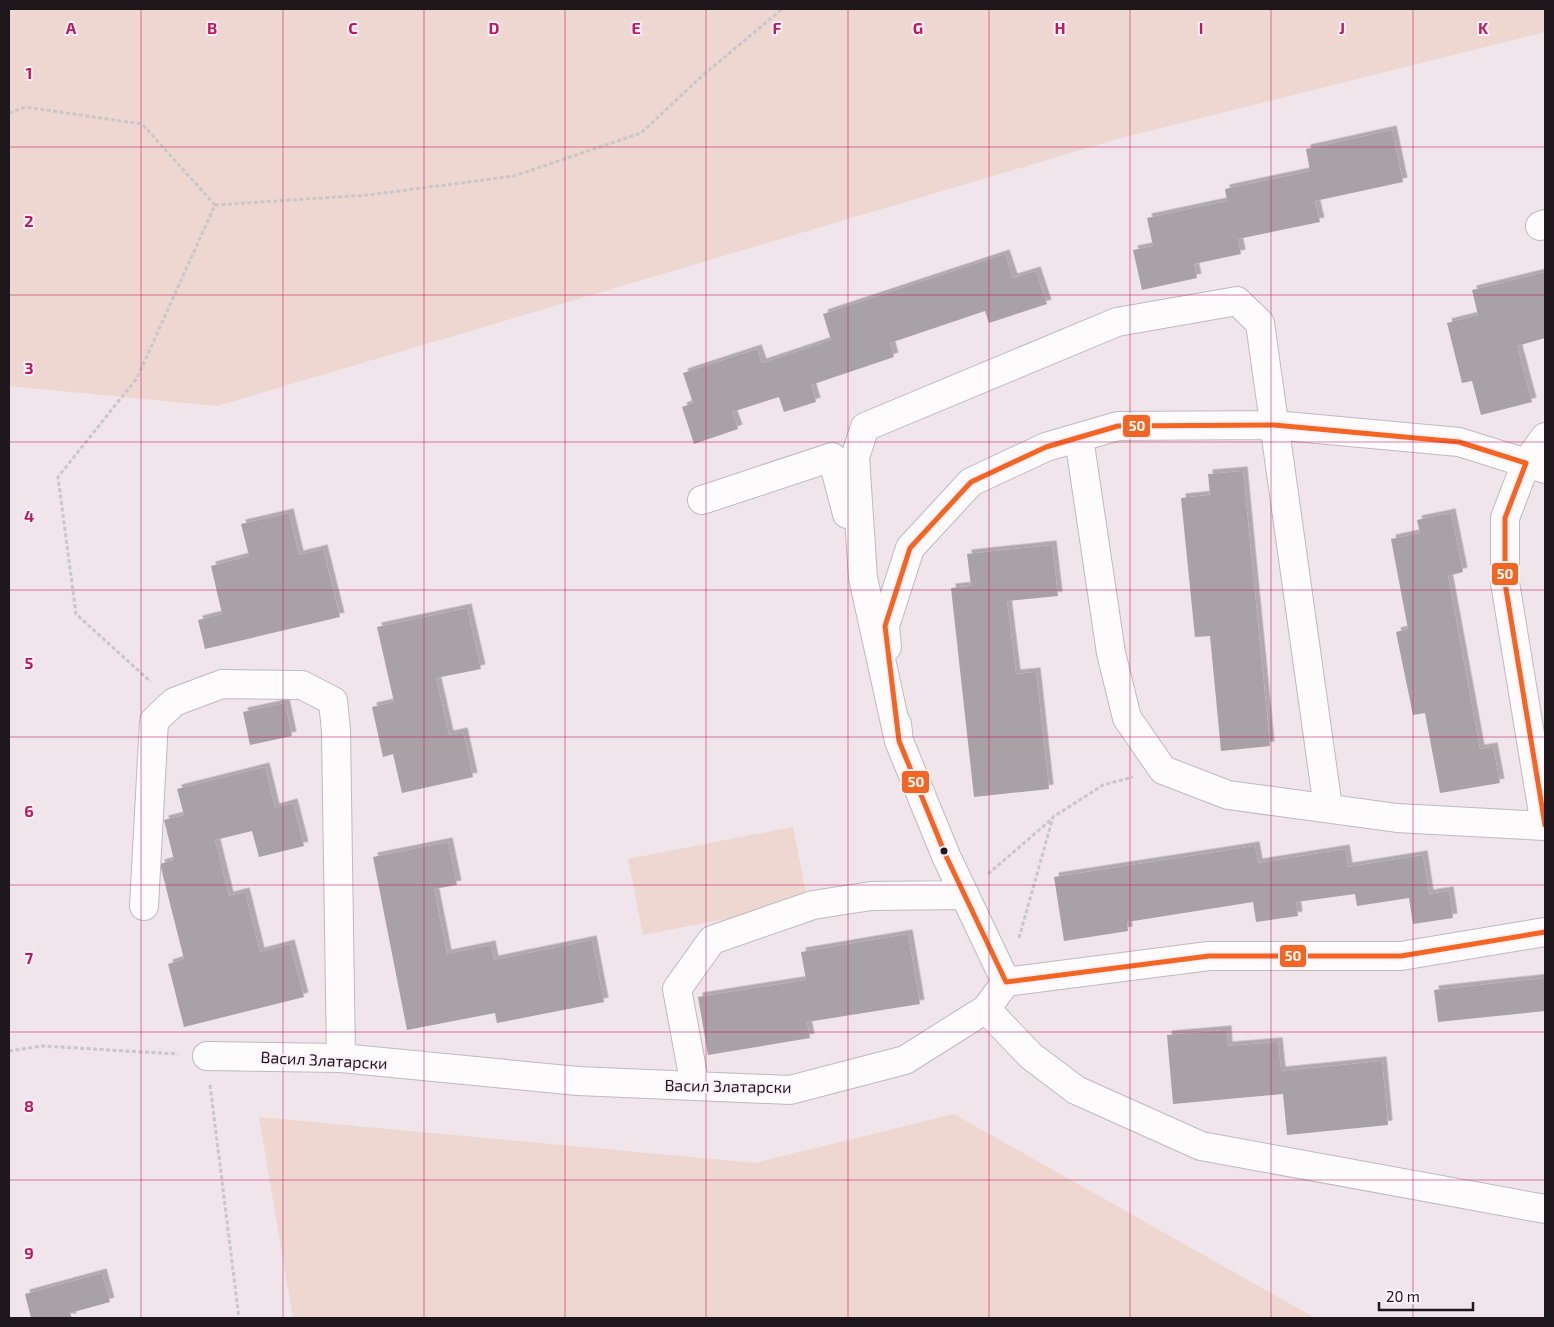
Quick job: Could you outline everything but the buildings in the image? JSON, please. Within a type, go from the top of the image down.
[{"type":"street","points":[[863,578],[855,457],[865,427],[1117,322],[1237,301],[1260,323],[1328,808]]},
{"type":"street","points":[[898,741],[885,626],[910,548],[971,482],[1046,447],[1118,426],[1274,425],[1459,442],[1536,466]]},
{"type":"street","points":[[1079,438],[1111,652],[1124,709],[1127,718],[1163,770],[1228,795],[1397,818],[1545,825],[1505,584],[1505,518],[1536,466],[1545,437]]},
{"type":"street","points":[[702,500],[832,457],[863,578],[898,741],[946,856],[1006,982],[1209,956],[1401,956],[1545,932]]},
{"type":"street","points":[[144,906],[154,721],[174,702],[222,684],[302,684],[333,701],[336,741],[341,1058]]},
{"type":"street","points":[[695,1086],[677,989],[712,940],[813,905],[871,896],[965,894]]},
{"type":"street","name":"Васил Златарски","points":[[207,1056],[341,1058],[578,1082],[790,1090],[905,1060],[986,1009],[1006,982]]},
{"type":"street","points":[[986,1009],[1031,1056],[1076,1090],[1201,1146],[1545,1209]]},
{"type":"path","points":[[215,205],[368,195],[514,176],[641,133],[702,76],[782,9]]},
{"type":"path","points":[[9,113],[26,107],[142,124],[215,205]]},
{"type":"path","points":[[174,702],[76,614],[58,477],[136,378],[215,205]]},
{"type":"path","points":[[965,894],[1053,817],[1103,785],[1163,770]]},
{"type":"path","points":[[1006,982],[1053,817]]},
{"type":"path","points":[[9,1051],[42,1046],[207,1056],[239,1318]]},
{"type":"shaded area","points":[[9,9],[1545,9],[1545,32],[1121,138],[217,406],[9,386]]},
{"type":"shaded area","points":[[793,827],[808,903],[643,935],[628,859]]},
{"type":"shaded area","points":[[954,1114],[1315,1318],[293,1318],[259,1117],[755,1163]]},
{"type":"transit line","name":"50","points":[[1545,825],[1505,583],[1505,518],[1526,463],[1459,442],[1274,425],[1118,426],[1046,447],[971,482],[910,548],[885,626],[899,741],[946,856],[1006,982],[1209,956],[1401,956],[1545,932]]}]
